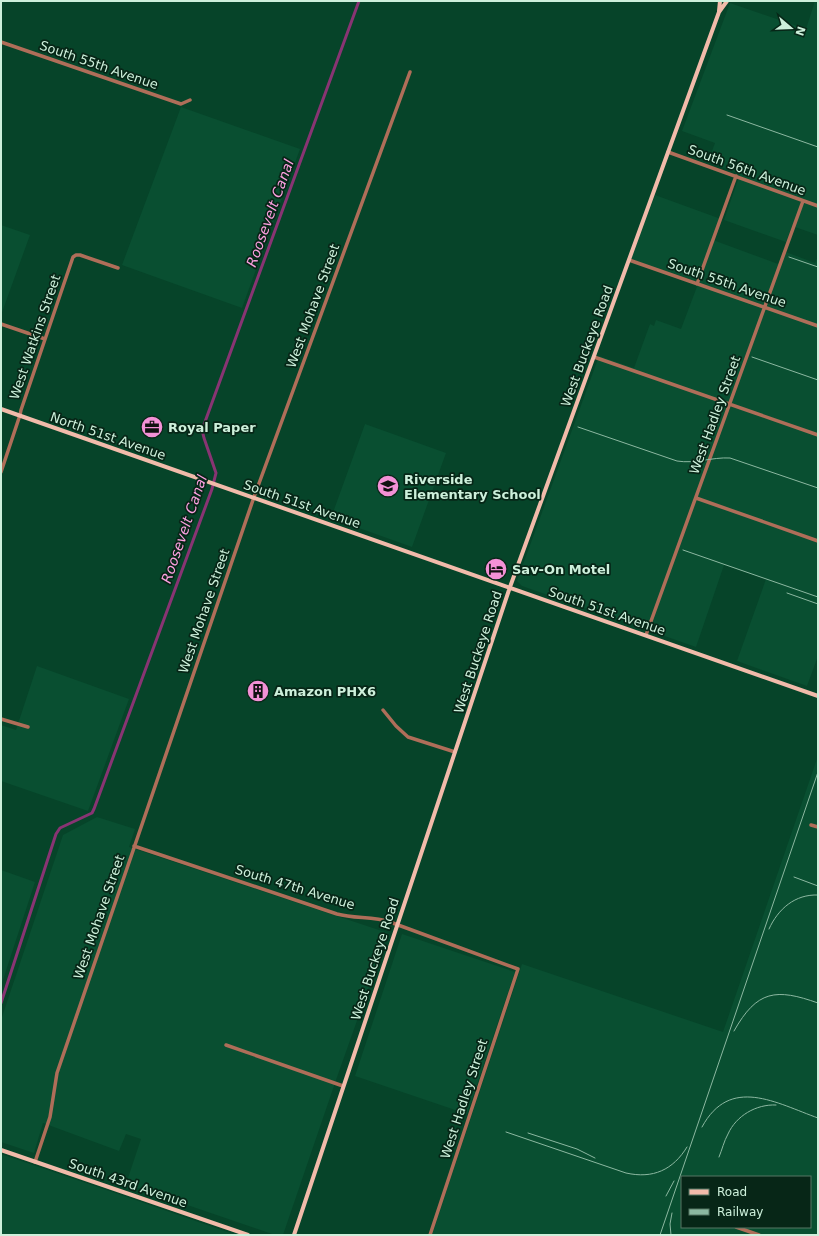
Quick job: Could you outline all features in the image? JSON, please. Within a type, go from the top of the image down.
[{"type":"main road","name":"West Buckeye Road","points":[[294,1235],[510,587],[719,12],[720,1]]},
{"type":"main road","name":"West Buckeye Road","points":[[719,12],[727,1]]},
{"type":"main road","name":"North 51st Avenue","points":[[1,409],[209,482]]},
{"type":"main road","name":"South 51st Avenue","points":[[209,482],[818,696]]},
{"type":"main road","name":"South 43rd Avenue","points":[[1,1150],[248,1235]]},
{"type":"street","name":"South 55th Avenue","points":[[1,42],[181,104],[190,100]]},
{"type":"street","name":"West Mohave Street","points":[[35,1162],[50,1117],[57,1073],[254,497],[410,72]]},
{"type":"street","name":"South 56th Avenue","points":[[668,152],[818,206]]},
{"type":"street","points":[[698,284],[736,176]]},
{"type":"street","name":"West Hadley Street","points":[[646,635],[804,201]]},
{"type":"street","name":"West Watkins Street","points":[[1,472],[73,258],[76,255],[80,255],[118,268]]},
{"type":"street","name":"South 55th Avenue","points":[[629,260],[818,326]]},
{"type":"street","points":[[1,324],[45,339]]},
{"type":"street","points":[[594,357],[818,435]]},
{"type":"street","points":[[696,498],[818,541]]},
{"type":"street","points":[[382,710],[396,726],[408,736],[455,752]]},
{"type":"street","points":[[1,719],[28,727]]},
{"type":"street","points":[[811,825],[818,828]]},
{"type":"street","name":"South 47th Avenue","points":[[134,846],[337,914],[350,917],[375,918],[397,924],[518,969]]},
{"type":"street","name":"West Hadley Street","points":[[430,1235],[518,969]]},
{"type":"street","points":[[226,1045],[343,1086]]},
{"type":"street","points":[[739,1228],[759,1235]]},
{"type":"shaded area","points":[[815,1],[818,1],[818,235],[792,226],[786,242],[724,220],[740,174],[708,162],[715,143],[682,131],[730,3],[806,29]]},
{"type":"shaded area","points":[[181,107],[300,149],[242,308],[122,265]]},
{"type":"shaded area","points":[[655,195],[721,219],[713,240],[778,264],[783,251],[815,263],[818,256],[818,656],[807,686],[737,661],[766,579],[724,565],[696,647],[522,586],[517,581],[599,356],[634,368],[650,324],[654,326],[656,320],[681,329],[698,284],[631,259]]},
{"type":"shaded area","points":[[1,225],[30,235],[1,315]]},
{"type":"shaded area","name":"Riverside Elementary School","points":[[365,424],[446,453],[412,547],[331,518]]},
{"type":"shaded area","points":[[37,666],[129,699],[88,811],[1,781],[1,725],[16,730]]},
{"type":"shaded area","points":[[818,756],[818,1235],[432,1235],[522,964],[723,1032]]},
{"type":"shaded area","points":[[97,817],[135,829],[129,847],[388,933],[283,1235],[275,1235],[126,1184],[141,1139],[126,1134],[119,1151],[43,1123],[34,1153],[1,1142],[1,1020],[63,835]]},
{"type":"shaded area","points":[[1,870],[35,882],[1,986]]},
{"type":"shaded area","points":[[402,934],[515,972],[467,1114],[355,1076]]},
{"type":"shaded area","points":[[1,1154],[124,1196],[236,1235],[1,1235]]},
{"type":"waterway","name":"Roosevelt Canal","points":[[1,1003],[56,834],[60,828],[92,813],[94,809],[212,489],[216,473],[202,430],[359,1]]},
{"type":"railway","points":[[727,115],[818,147]]},
{"type":"railway","points":[[789,257],[818,267]]},
{"type":"railway","points":[[752,357],[818,380]]},
{"type":"railway","points":[[578,427],[677,461],[690,462],[717,458],[730,458],[818,488]]},
{"type":"railway","points":[[683,550],[818,597]]},
{"type":"railway","points":[[787,593],[818,604]]},
{"type":"railway","points":[[660,1235],[818,772]]},
{"type":"railway","points":[[794,877],[818,886]]},
{"type":"railway","points":[[769,929],[777,915],[788,904],[802,897],[818,895]]},
{"type":"railway","points":[[734,1031],[742,1017],[751,1007],[760,1000],[769,996],[779,994],[790,995],[818,1003]]},
{"type":"railway","points":[[702,1127],[713,1111],[726,1102],[740,1097],[755,1097],[770,1101],[818,1118]]},
{"type":"railway","points":[[719,1157],[725,1140],[736,1122],[741,1117],[754,1109],[769,1105],[776,1105]]},
{"type":"railway","points":[[506,1132],[626,1173],[636,1175],[645,1175],[661,1171],[669,1167],[687,1147]]},
{"type":"railway","points":[[528,1133],[577,1149],[595,1158]]},
{"type":"railway","points":[[666,1196],[674,1181]]},
{"type":"railway","points":[[671,1235],[670,1224],[672,1213]]},
{"type":"place","name":"Royal Paper","points":[[152,427]]},
{"type":"place","name":"Riverside Elementary School","points":[[388,486]]},
{"type":"place","name":"Sav-On Motel","points":[[496,569]]},
{"type":"place","name":"Amazon PHX6","points":[[258,691]]}]
